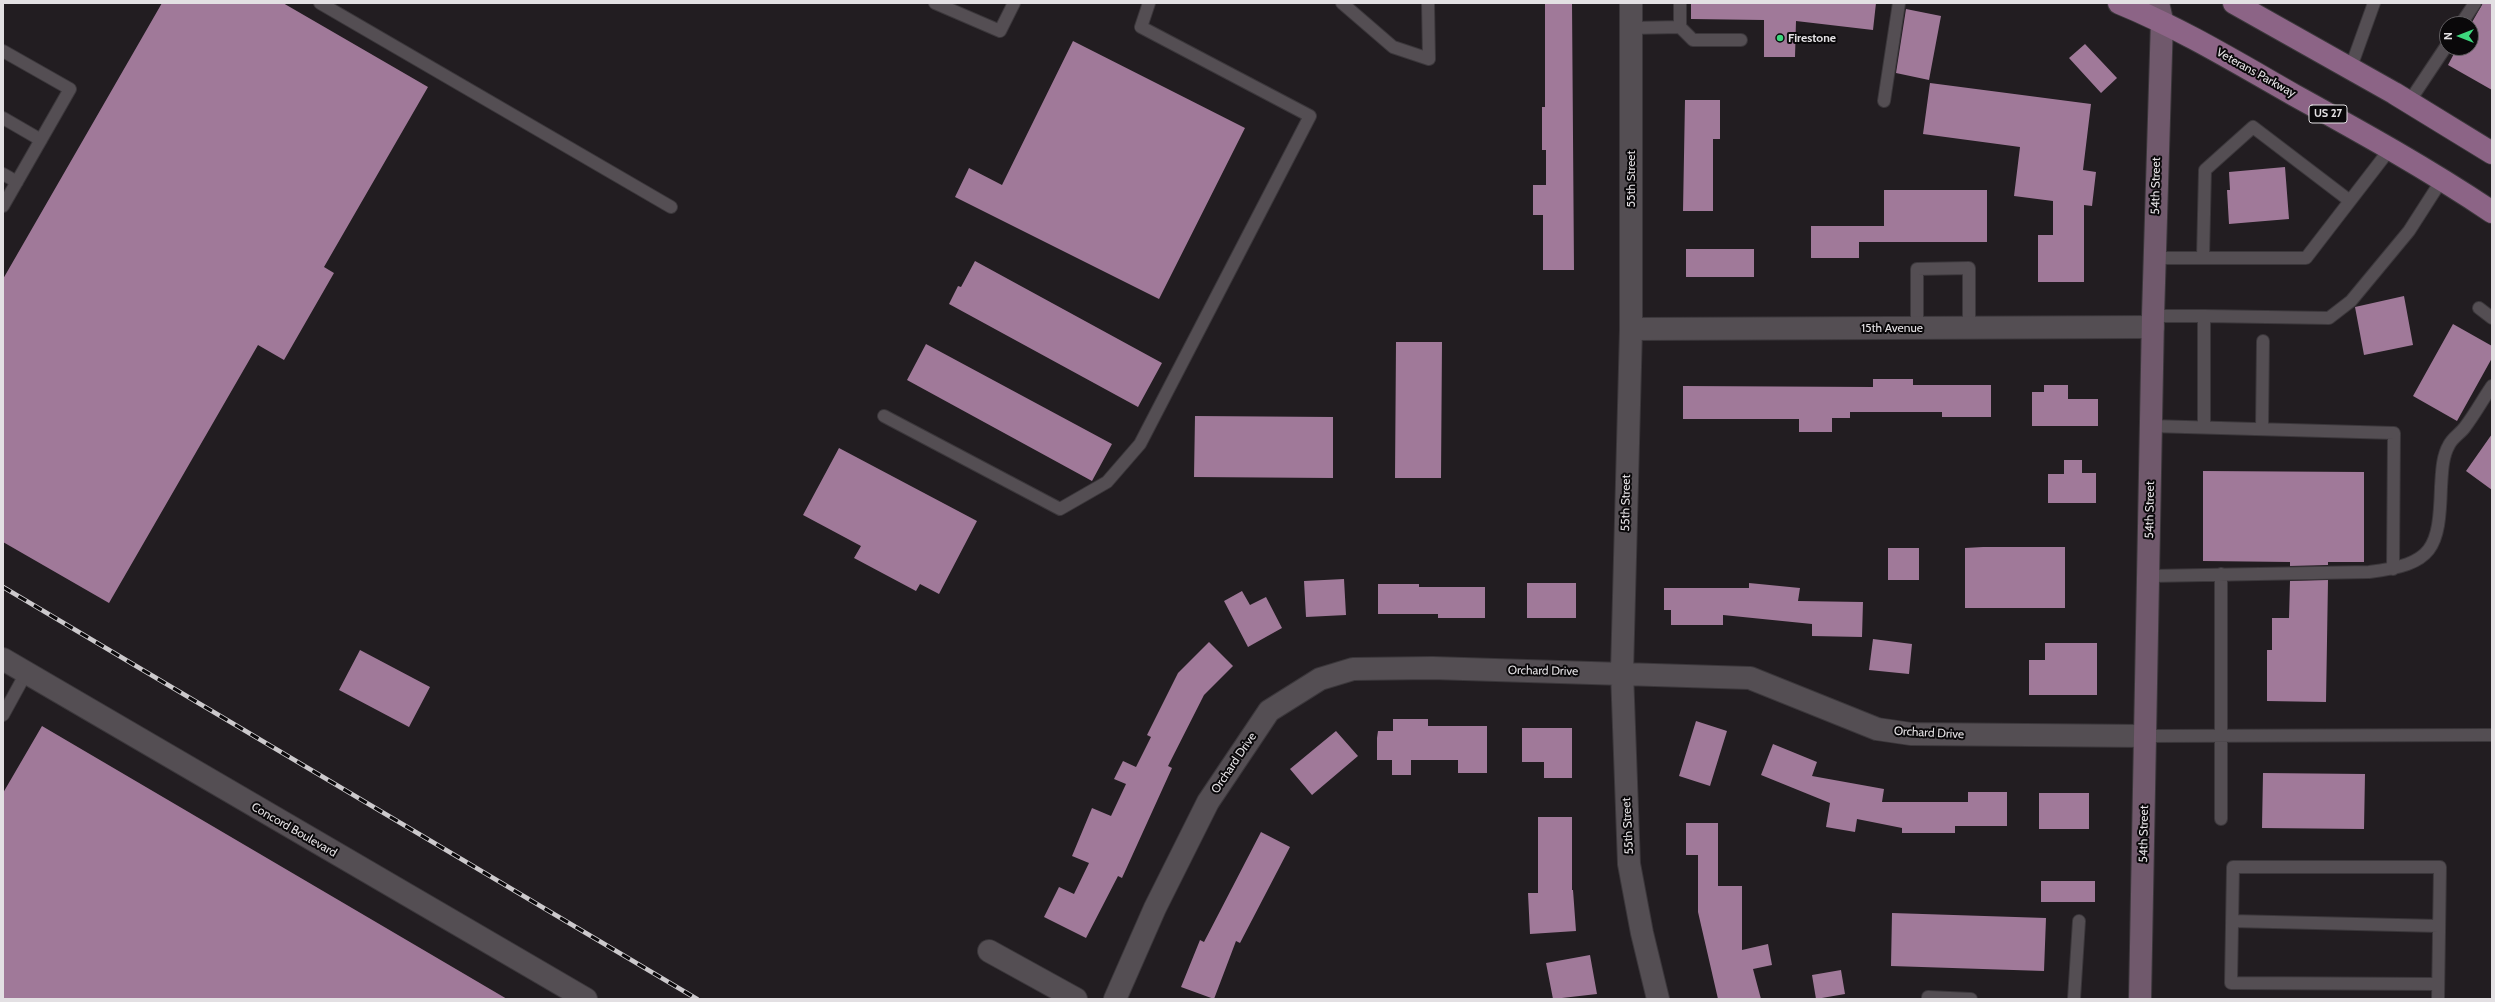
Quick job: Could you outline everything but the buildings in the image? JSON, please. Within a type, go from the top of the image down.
[{"type":"main road","name":"Veterans Parkway","points":[[2119,3],[2163,9],[2390,149],[2443,178],[2492,212]]},
{"type":"main road","points":[[2234,3],[2351,67],[2492,153]]},
{"type":"main road","name":"54th Street","points":[[2140,999],[2154,258],[2163,9]]},
{"type":"street","name":"55th Street","points":[[1631,3],[1631,329],[1622,672],[1629,864],[1642,933],[1658,999]]},
{"type":"street","name":"15th Avenue","points":[[1631,329],[1969,328],[2153,322]]},
{"type":"street","name":"Concord Boulevard","points":[[3,659],[586,999]]},
{"type":"street","name":"Orchard Drive","points":[[1115,999],[1155,908],[1208,802],[1268,711],[1320,679],[1353,669],[1432,668],[1622,672],[1750,678],[1877,729],[1911,734],[2146,736]]},
{"type":"street","points":[[989,952],[1076,999]]},
{"type":"lane","points":[[320,3],[671,207]]},
{"type":"lane","points":[[935,3],[1000,31],[1014,3]]},
{"type":"lane","points":[[884,416],[1060,509],[1107,482],[1140,444],[1310,116],[1141,27],[1149,3]]},
{"type":"lane","points":[[1342,3],[1393,47],[1429,59],[1428,3]]},
{"type":"lane","points":[[1680,3],[1680,27],[1693,40],[1741,40]]},
{"type":"lane","points":[[1884,101],[1899,3]]},
{"type":"lane","points":[[2351,67],[2374,3]]},
{"type":"lane","points":[[2466,16],[2475,3]]},
{"type":"lane","points":[[1631,28],[1680,27]]},
{"type":"lane","points":[[3,51],[70,89],[3,206]]},
{"type":"lane","points":[[2410,102],[2440,56]]},
{"type":"lane","points":[[3,118],[41,140]]},
{"type":"lane","points":[[2203,258],[2205,170],[2252,127],[2350,201]]},
{"type":"lane","points":[[2154,258],[2306,258],[2390,149]]},
{"type":"lane","points":[[3,174],[17,182]]},
{"type":"lane","points":[[2153,322],[2204,316],[2329,318],[2351,301],[2410,232],[2443,178]]},
{"type":"lane","points":[[1917,328],[1917,269],[1969,268],[1969,328]]},
{"type":"lane","points":[[2479,308],[2492,318]]},
{"type":"lane","points":[[2204,316],[2204,427]]},
{"type":"lane","points":[[2262,429],[2263,341]]},
{"type":"lane","points":[[2149,576],[2369,572],[2393,569],[2417,560],[2433,546],[2440,519],[2442,471],[2449,444],[2464,428],[2492,386]]},
{"type":"lane","points":[[2151,426],[2394,433],[2393,569]]},
{"type":"lane","points":[[2221,574],[2221,819]]},
{"type":"lane","points":[[3,715],[26,673]]},
{"type":"lane","points":[[2146,736],[2492,735]]},
{"type":"lane","points":[[2438,984],[2231,983],[2233,867],[2440,868],[2438,999]]},
{"type":"lane","points":[[2074,999],[2079,921]]},
{"type":"lane","points":[[2232,921],[2439,926]]},
{"type":"lane","points":[[1928,999],[1928,997],[1971,999]]},
{"type":"railway","points":[[3,587],[697,999]]},
{"type":"place","name":"Firestone","points":[[1780,38]]}]
